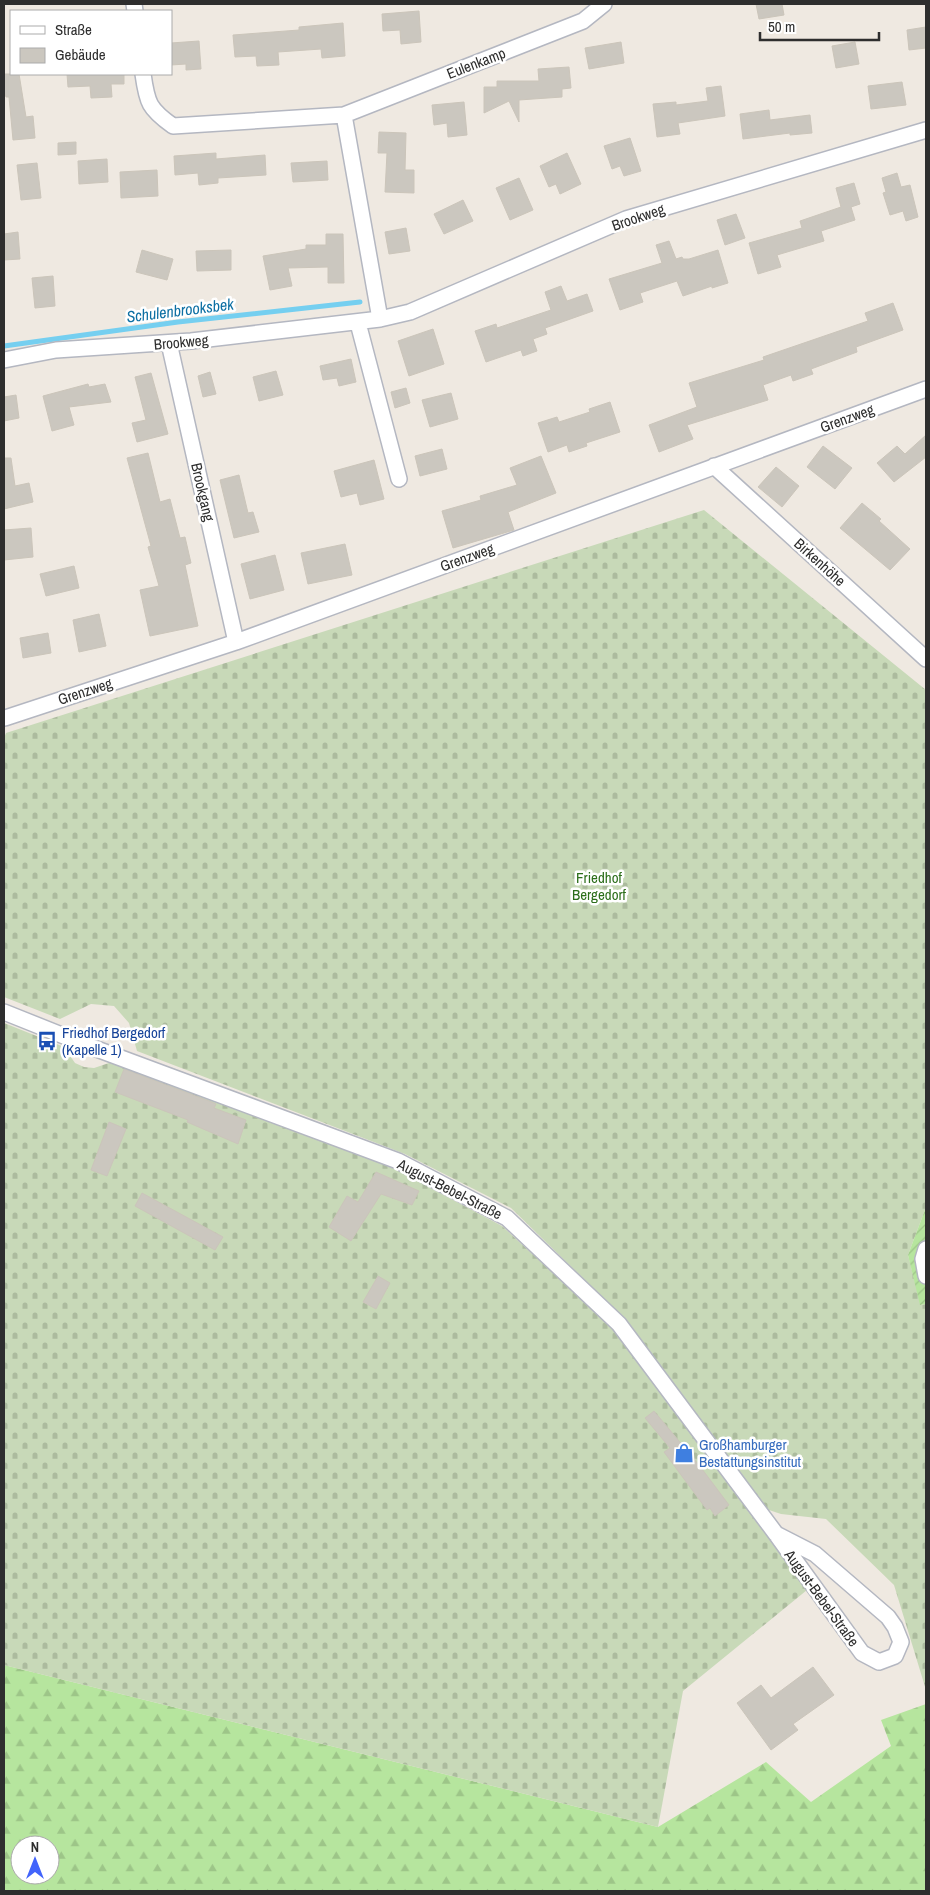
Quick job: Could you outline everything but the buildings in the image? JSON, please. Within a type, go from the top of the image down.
[{"type":"street","name":"Eulenkamp","points":[[143,75],[147,101],[154,113],[173,126],[344,115],[584,21],[604,4]]},
{"type":"street","points":[[344,115],[380,320]]},
{"type":"street","name":"Brookweg","points":[[4,360],[56,350],[169,343],[380,320],[410,312],[626,219],[926,130]]},
{"type":"street","points":[[358,323],[399,480]]},
{"type":"street","name":"Brookgang","points":[[169,343],[236,642]]},
{"type":"street","name":"Grenzweg","points":[[4,716],[236,642],[926,389]]},
{"type":"street","name":"Birkenhöhe","points":[[714,466],[926,659]]},
{"type":"street","name":"August-Bebel-Straße","points":[[4,1012],[94,1048],[398,1161],[507,1218],[619,1324],[776,1534],[862,1653],[879,1662],[895,1656],[901,1642],[896,1627],[888,1616],[815,1554],[776,1534]]},
{"type":"street","points":[[926,1249],[923,1259],[926,1276]]},
{"type":"green space","name":"Friedhof Bergedorf","points":[[704,510],[926,690],[926,1207],[908,1255],[921,1305],[926,1304],[926,1690],[894,1585],[826,1519],[781,1514],[766,1509],[629,1323],[511,1208],[405,1154],[137,1051],[129,1023],[114,1006],[91,1004],[60,1019],[4,997],[4,738],[6,733]]},
{"type":"green space","points":[[4,1023],[64,1047],[75,1063],[84,1067],[94,1068],[112,1062],[395,1169],[502,1226],[617,1332],[807,1590],[683,1691],[658,1827],[4,1665]]},
{"type":"green space","points":[[926,1207],[926,1304],[920,1305],[908,1255]]},
{"type":"green space","points":[[4,1665],[658,1827],[766,1762],[811,1802],[891,1746],[881,1720],[926,1704],[926,1891],[4,1891]]},
{"type":"waterway","name":"Schulenbrooksbek","points":[[4,346],[178,322],[360,302]]},
{"type":"place","name":"Friedhof Bergedorf (Kapelle 1)","points":[[47,1041]]},
{"type":"place","name":"Großhamburger Bestattungsinstitut","points":[[684,1453]]}]
